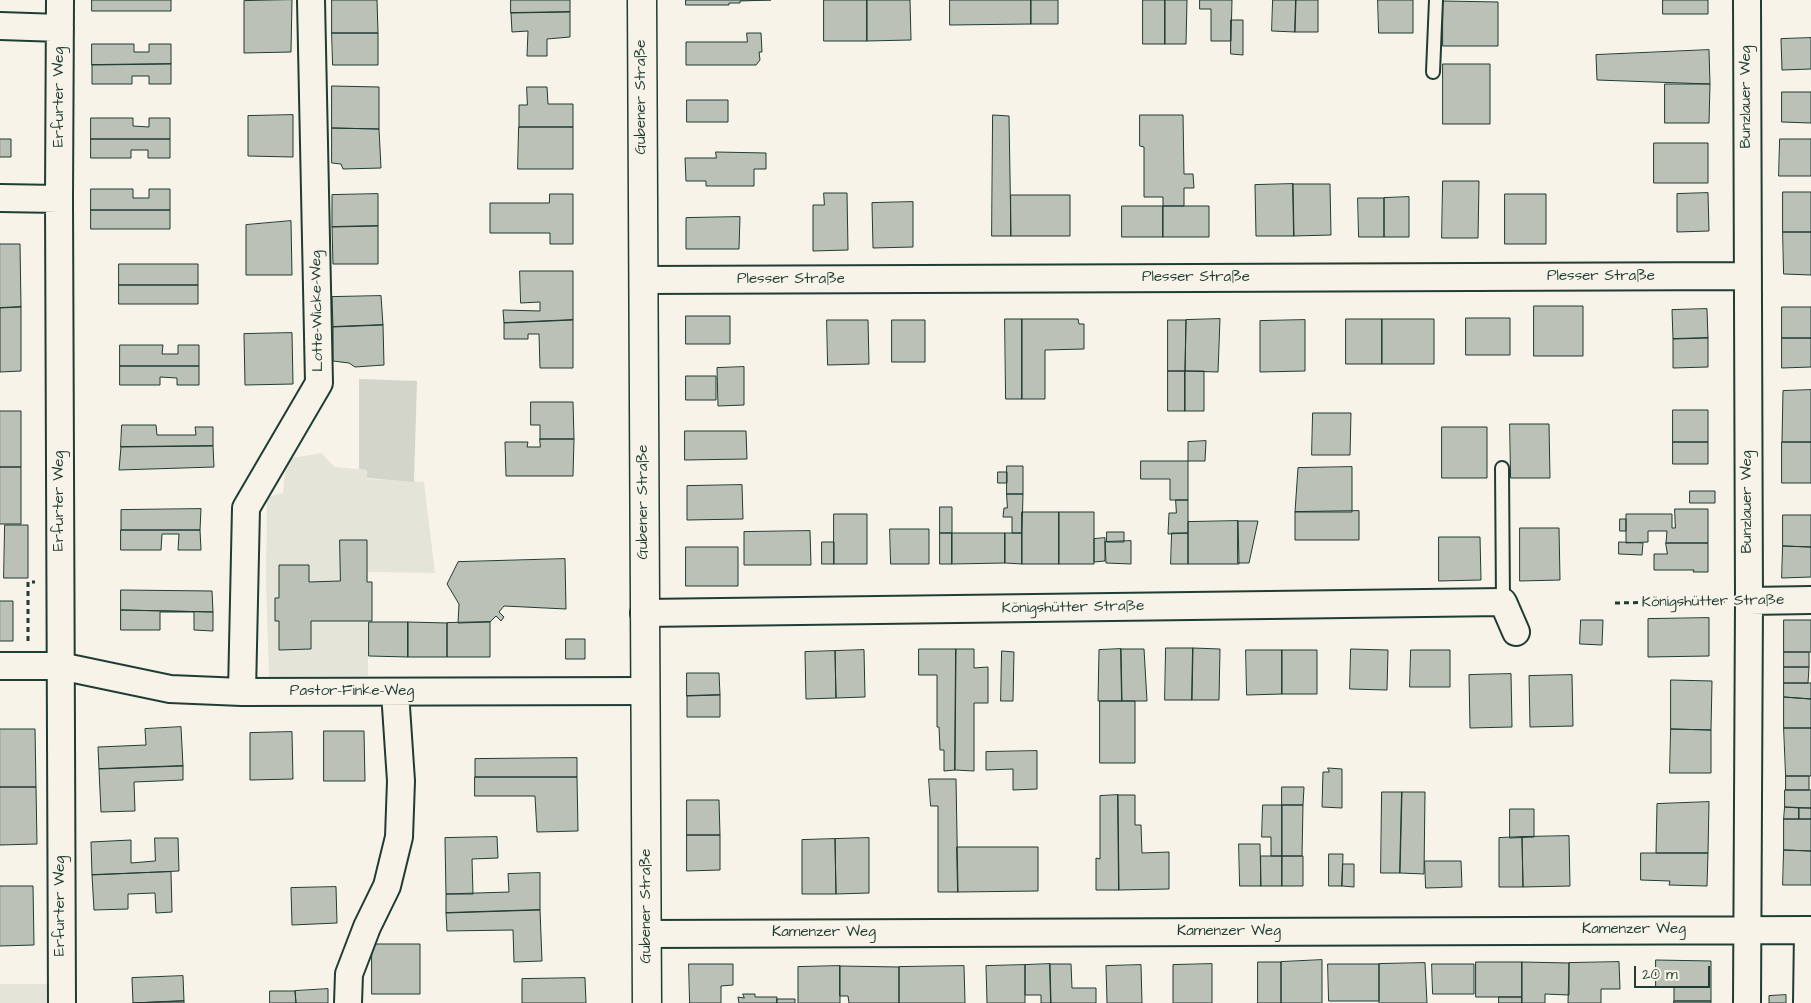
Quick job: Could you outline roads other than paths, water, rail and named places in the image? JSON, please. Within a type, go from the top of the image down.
[{"type":"street","name":"Erfurter Weg","points":[[60,0],[62,1003]]},
{"type":"street","name":"Lotte-Wicke-Weg","points":[[242,692],[246,508],[319,383],[311,0]]},
{"type":"street","name":"Gubener Straße","points":[[642,0],[647,1003]]},
{"type":"street","name":"Bunzlauer Weg","points":[[1747,0],[1749,601],[1747,1003]]},
{"type":"street","points":[[0,26],[60,28]]},
{"type":"street","points":[[0,198],[59,199]]},
{"type":"street","name":"Plesser Straße","points":[[644,280],[1747,276]]},
{"type":"street","name":"Königshütter Straße","points":[[1749,601],[1811,600]]},
{"type":"street","points":[[1503,602],[1516,632]]},
{"type":"street","name":"Königshütter Straße","points":[[644,613],[1503,602]]},
{"type":"street","name":"Pastor-Finke-Weg","points":[[0,666],[60,666],[170,688],[242,692],[305,684],[395,692],[645,691]]},
{"type":"street","points":[[348,1003],[349,974],[367,927],[387,886],[399,836],[401,781],[395,692]]},
{"type":"street","points":[[1808,1003],[1809,930]]},
{"type":"street","name":"Kamenzer Weg","points":[[647,934],[1809,930]]},
{"type":"lane","points":[[1433,72],[1436,0]]},
{"type":"lane","points":[[1502,468],[1503,602]]}]
